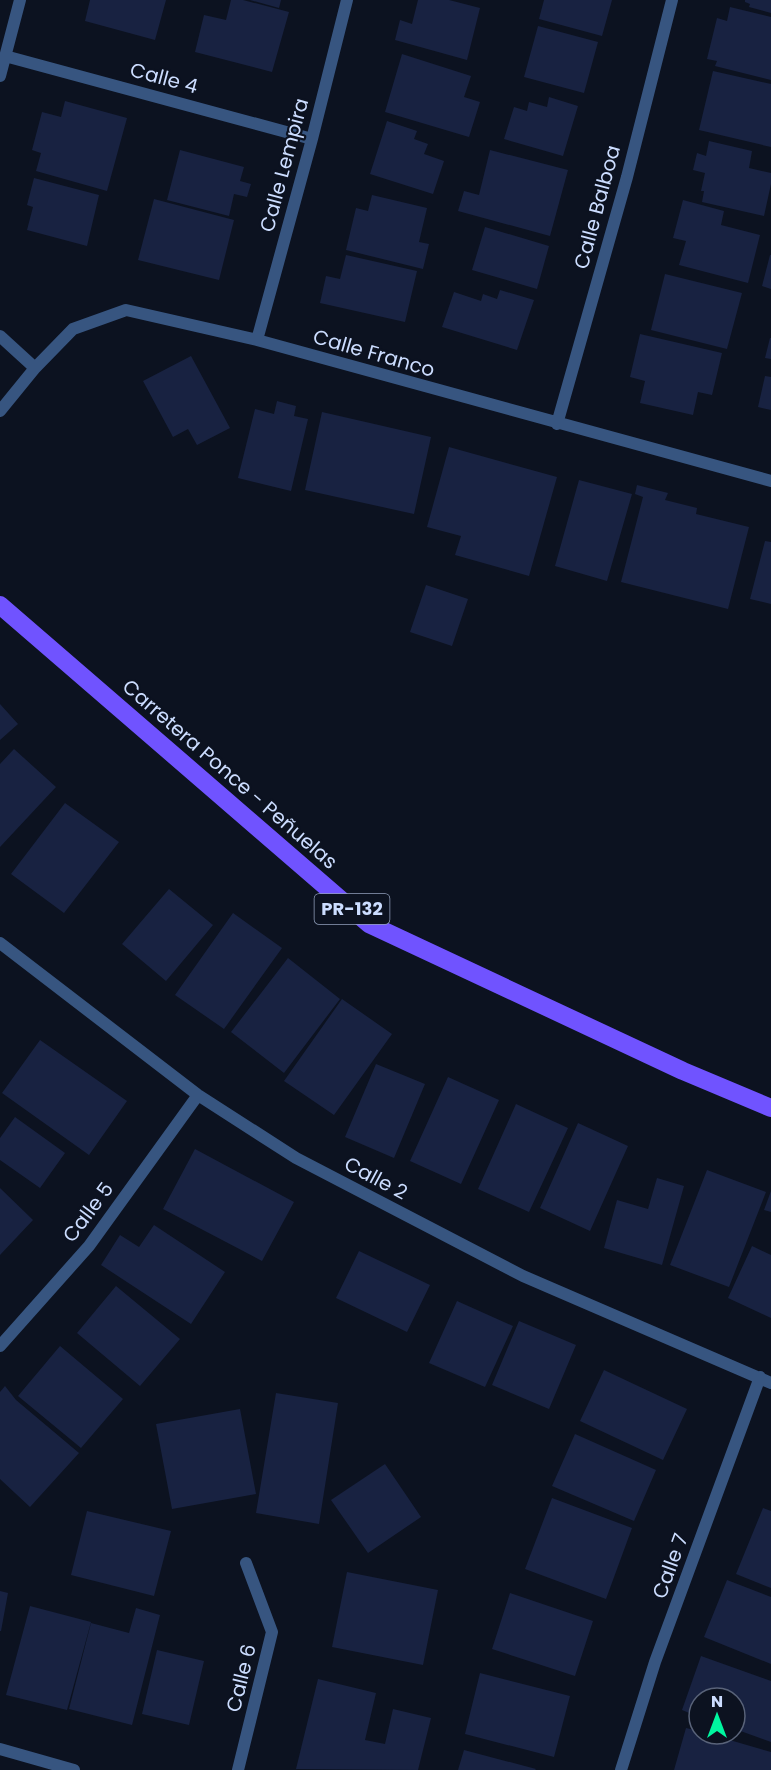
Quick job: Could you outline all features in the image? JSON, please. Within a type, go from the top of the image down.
[{"type":"main road","name":"Carretera Ponce - Peñuelas","points":[[0,605],[369,924],[683,1071],[771,1108]]},
{"type":"street","points":[[0,76],[20,0]]},
{"type":"street","name":"Calle Lempira","points":[[257,340],[347,0]]},
{"type":"street","name":"Calle Balboa","points":[[557,424],[627,177],[672,0]]},
{"type":"street","name":"Calle 4","points":[[5,56],[312,139]]},
{"type":"street","name":"Calle Franco","points":[[0,411],[34,368],[73,329],[126,310],[257,340],[771,481]]},
{"type":"street","points":[[0,336],[34,368]]},
{"type":"street","name":"Calle 2","points":[[0,943],[198,1095],[296,1158],[523,1276],[766,1380]]},
{"type":"street","name":"Calle 5","points":[[0,1346],[89,1246],[198,1095]]},
{"type":"street","name":"Calle 7","points":[[621,1770],[655,1662],[766,1380]]},
{"type":"street","name":"Calle 6","points":[[238,1770],[272,1632],[246,1563]]},
{"type":"street","points":[[0,1749],[74,1770]]},
{"type":"building","points":[[90,0],[166,0],[155,40],[85,21]]},
{"type":"building","points":[[231,0],[243,0],[289,12],[272,72],[195,52],[204,15],[226,20]]},
{"type":"building","points":[[250,0],[281,0],[279,8]]},
{"type":"building","points":[[418,0],[449,0],[480,8],[467,60],[395,40],[400,20],[412,24]]},
{"type":"building","points":[[544,0],[612,0],[602,36],[539,19]]},
{"type":"building","points":[[745,0],[771,0],[771,13],[749,7],[750,4]]},
{"type":"building","points":[[730,7],[771,17],[771,80],[715,66],[717,61],[707,59],[717,18],[727,21]]},
{"type":"building","points":[[538,26],[598,42],[584,93],[524,77]]},
{"type":"building","points":[[402,54],[471,76],[464,97],[480,102],[469,137],[385,112]]},
{"type":"building","points":[[713,71],[771,84],[771,147],[699,130]]},
{"type":"building","points":[[549,97],[578,106],[563,156],[504,139],[514,107],[527,111],[529,102],[547,107]]},
{"type":"building","points":[[65,101],[127,118],[107,191],[36,171],[41,153],[32,150],[42,112],[61,117]]},
{"type":"building","points":[[387,121],[417,131],[414,139],[428,144],[424,154],[444,161],[433,194],[370,174]]},
{"type":"building","points":[[709,141],[752,151],[749,168],[771,173],[764,216],[702,202],[704,191],[701,191],[705,173],[693,170],[697,153],[706,156]]},
{"type":"building","points":[[180,150],[244,167],[240,181],[251,184],[247,197],[234,194],[229,216],[167,200]]},
{"type":"building","points":[[490,150],[568,170],[550,236],[458,211],[464,191],[479,195]]},
{"type":"building","points":[[34,178],[99,195],[87,246],[27,230],[33,207],[27,205]]},
{"type":"building","points":[[372,195],[427,208],[419,242],[429,244],[423,269],[346,250],[356,208],[368,211]]},
{"type":"building","points":[[154,199],[234,220],[219,280],[138,260]]},
{"type":"building","points":[[683,200],[724,211],[721,225],[760,235],[748,283],[679,265],[686,241],[673,238]]},
{"type":"building","points":[[485,227],[549,246],[537,289],[472,270]]},
{"type":"building","points":[[346,255],[417,271],[405,322],[320,303],[326,276],[340,279]]},
{"type":"building","points":[[771,255],[771,289],[762,286]]},
{"type":"building","points":[[665,274],[742,293],[727,349],[651,330]]},
{"type":"building","points":[[500,290],[534,300],[517,350],[442,327],[454,292],[481,301],[483,294],[497,299]]},
{"type":"building","points":[[640,334],[722,353],[712,395],[698,392],[693,415],[640,403],[645,381],[630,377]]},
{"type":"building","points":[[771,338],[771,359],[765,358]]},
{"type":"building","points":[[191,356],[230,428],[197,445],[188,429],[173,437],[143,381]]},
{"type":"building","points":[[765,376],[771,377],[771,410],[758,407]]},
{"type":"building","points":[[277,401],[296,406],[294,416],[308,419],[291,491],[238,478],[255,409],[274,414]]},
{"type":"building","points":[[322,412],[431,437],[414,514],[305,490]]},
{"type":"building","points":[[449,447],[557,477],[529,576],[455,555],[461,536],[427,527]]},
{"type":"building","points":[[579,480],[632,494],[607,581],[555,566]]},
{"type":"building","points":[[637,485],[668,493],[665,500],[697,508],[696,514],[749,527],[728,609],[621,582],[643,497],[635,494]]},
{"type":"building","points":[[765,541],[771,542],[771,604],[750,599]]},
{"type":"building","points":[[426,585],[468,599],[452,646],[410,632]]},
{"type":"building","points":[[0,704],[18,724],[0,740]]},
{"type":"building","points":[[14,749],[56,787],[0,847],[0,764]]},
{"type":"building","points":[[65,803],[119,842],[64,913],[11,874]]},
{"type":"building","points":[[169,889],[213,925],[166,981],[122,944]]},
{"type":"building","points":[[233,913],[282,948],[224,1029],[175,995]]},
{"type":"building","points":[[288,958],[340,999],[284,1073],[231,1032]]},
{"type":"building","points":[[342,999],[392,1034],[334,1115],[284,1081]]},
{"type":"building","points":[[40,1040],[127,1101],[89,1155],[2,1093]]},
{"type":"building","points":[[376,1064],[425,1084],[394,1158],[345,1137]]},
{"type":"building","points":[[448,1077],[499,1100],[461,1184],[410,1161]]},
{"type":"building","points":[[516,1104],[568,1128],[529,1212],[478,1189]]},
{"type":"building","points":[[15,1117],[65,1153],[40,1188],[0,1160],[0,1138]]},
{"type":"building","points":[[578,1123],[628,1146],[590,1231],[540,1208]]},
{"type":"building","points":[[195,1149],[294,1202],[262,1261],[163,1209]]},
{"type":"building","points":[[707,1170],[766,1192],[729,1287],[670,1265]]},
{"type":"building","points":[[657,1178],[684,1186],[662,1265],[604,1248],[617,1200],[648,1209]]},
{"type":"building","points":[[0,1188],[33,1220],[0,1255]]},
{"type":"building","points":[[771,1191],[771,1212],[764,1210]]},
{"type":"building","points":[[154,1225],[225,1272],[191,1324],[101,1265],[120,1235],[139,1247]]},
{"type":"building","points":[[752,1246],[771,1255],[771,1318],[728,1298]]},
{"type":"building","points":[[359,1251],[430,1285],[407,1332],[336,1298]]},
{"type":"building","points":[[116,1286],[180,1339],[140,1386],[77,1333]]},
{"type":"building","points":[[457,1301],[513,1326],[485,1387],[429,1363]]},
{"type":"building","points":[[519,1321],[576,1345],[549,1409],[492,1385]]},
{"type":"building","points":[[60,1346],[123,1399],[81,1448],[18,1396]]},
{"type":"building","points":[[604,1370],[687,1409],[663,1460],[580,1421]]},
{"type":"building","points":[[5,1386],[16,1400],[79,1453],[30,1507],[0,1479],[0,1392]]},
{"type":"building","points":[[276,1393],[338,1403],[319,1524],[256,1513]]},
{"type":"building","points":[[240,1409],[256,1494],[172,1509],[156,1424]]},
{"type":"building","points":[[575,1434],[656,1470],[634,1521],[552,1486]]},
{"type":"building","points":[[385,1464],[421,1517],[368,1553],[331,1500]]},
{"type":"building","points":[[552,1498],[632,1528],[606,1599],[525,1569]]},
{"type":"building","points":[[763,1508],[771,1511],[771,1588],[736,1574]]},
{"type":"building","points":[[87,1511],[171,1531],[154,1596],[71,1575]]},
{"type":"building","points":[[347,1572],[438,1590],[423,1665],[332,1647]]},
{"type":"building","points":[[727,1580],[771,1597],[771,1664],[704,1637]]},
{"type":"building","points":[[0,1591],[8,1593],[1,1631],[0,1631]]},
{"type":"building","points":[[510,1593],[593,1621],[575,1676],[492,1649]]},
{"type":"building","points":[[30,1606],[91,1622],[67,1710],[6,1695]]},
{"type":"building","points":[[136,1608],[160,1615],[132,1725],[69,1709],[91,1623],[129,1633]]},
{"type":"building","points":[[157,1650],[204,1661],[189,1725],[142,1714]]},
{"type":"building","points":[[701,1656],[771,1681],[771,1742],[747,1733],[747,1686],[690,1686]]},
{"type":"building","points":[[480,1673],[570,1696],[554,1757],[465,1734]]},
{"type":"building","points":[[318,1679],[376,1693],[365,1740],[385,1744],[393,1709],[431,1718],[418,1770],[296,1769]]},
{"type":"building","points":[[687,1696],[687,1712],[682,1710]]},
{"type":"building","points":[[686,1728],[687,1746],[747,1745],[771,1752],[771,1770],[674,1770]]},
{"type":"building","points":[[464,1750],[536,1769],[458,1770]]}]
